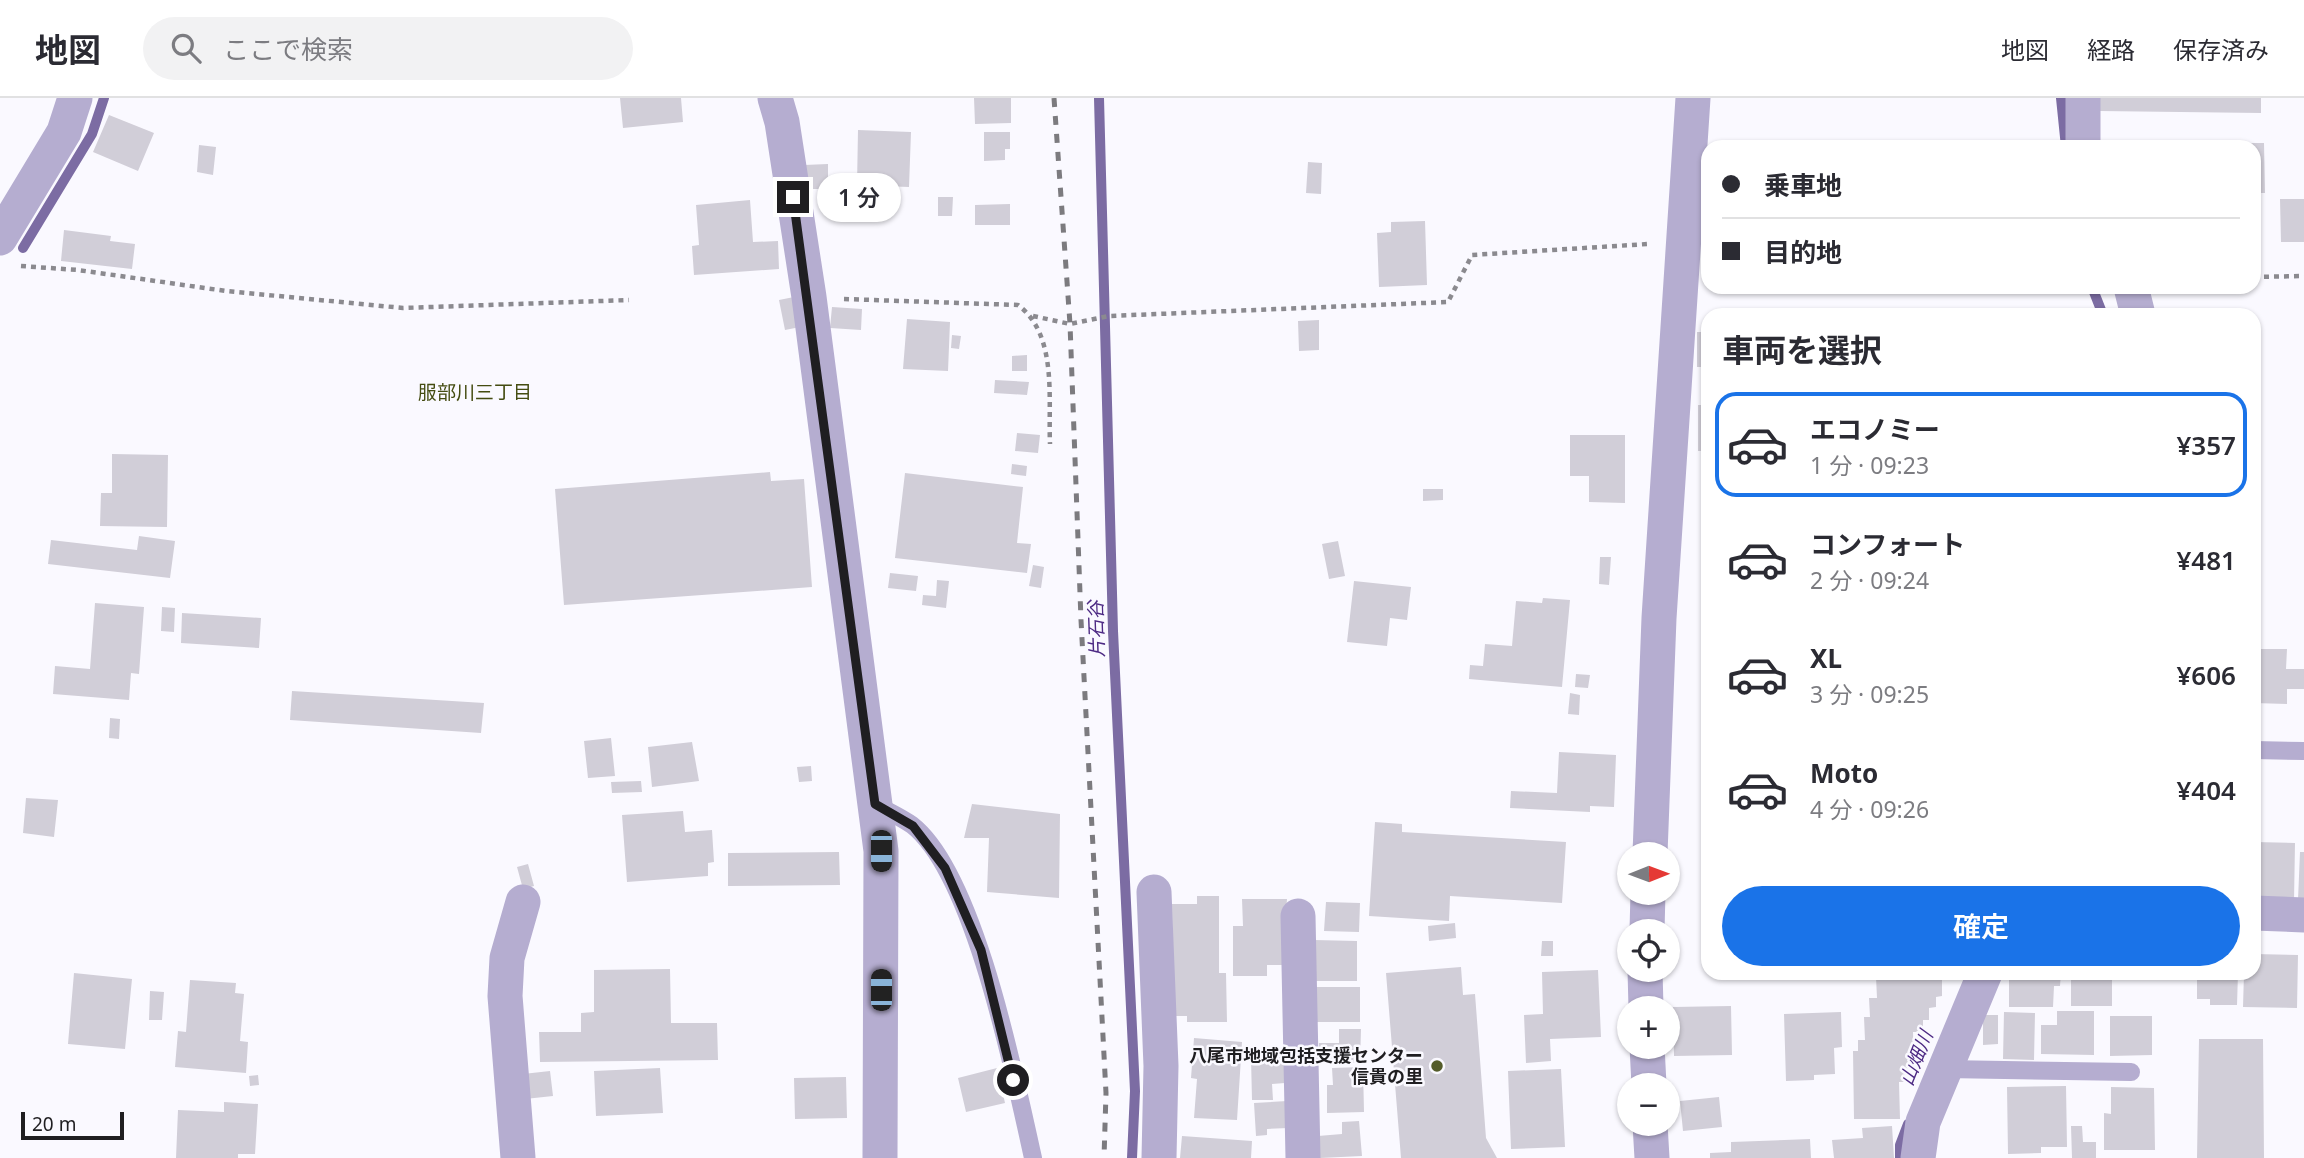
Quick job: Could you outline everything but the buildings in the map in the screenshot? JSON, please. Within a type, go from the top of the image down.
[{"type":"street","points":[[5,251],[64,132],[75,98]]},
{"type":"street","points":[[775,98],[782,122],[808,298],[881,851],[880,1158]]},
{"type":"street","points":[[1651,842],[1660,618],[1693,98]]},
{"type":"street","points":[[2083,98],[2083,140]]},
{"type":"street","points":[[1154,892],[1161,1066],[1159,1158]]},
{"type":"street","points":[[519,1158],[505,996],[507,958],[523,902]]},
{"type":"street","points":[[2261,913],[2304,915]]},
{"type":"street","points":[[1298,916],[1303,1158]]},
{"type":"street","points":[[1918,1158],[1923,1122],[1982,980]]},
{"type":"street","points":[[1651,1136],[1652,1158]]},
{"type":"lane","points":[[2261,750],[2304,751]]},
{"type":"lane","points":[[875,804],[913,826],[951,879],[981,950],[1033,1158]]},
{"type":"lane","points":[[1945,1069],[2131,1072]]},
{"type":"path","points":[[808,298],[1018,305],[1033,316],[1070,324],[1109,316],[1448,302],[1472,255],[1685,241]]},
{"type":"path","points":[[5,251],[403,308],[629,300]]},
{"type":"path","points":[[2261,277],[2304,276]]},
{"type":"path","points":[[1033,316],[1046,351],[1050,444]]},
{"type":"waterway","points":[[23,248],[92,134],[104,98]]},
{"type":"waterway","name":"片石谷","points":[[1099,98],[1113,631],[1135,1091],[1132,1158]]},
{"type":"waterway","name":"山畑川","points":[[2061,98],[2065,140]]},
{"type":"waterway","name":"山畑川","points":[[2095,294],[2100,308]]},
{"type":"waterway","name":"山畑川","points":[[1900,1158],[1900,1145],[1908,1124]]},
{"type":"railway","points":[[1054,98],[1070,324],[1081,620],[1106,1093],[1104,1158]]},
{"type":"place","name":"八尾市地域包括支援センター 信貴の里","points":[[1437,1066]]},
{"type":"district","name":"服部川三丁目","points":[[475,392]]},
{"type":"route","points":[[793,197],[875,804],[913,826],[945,868],[981,950],[1013,1080]]}]
